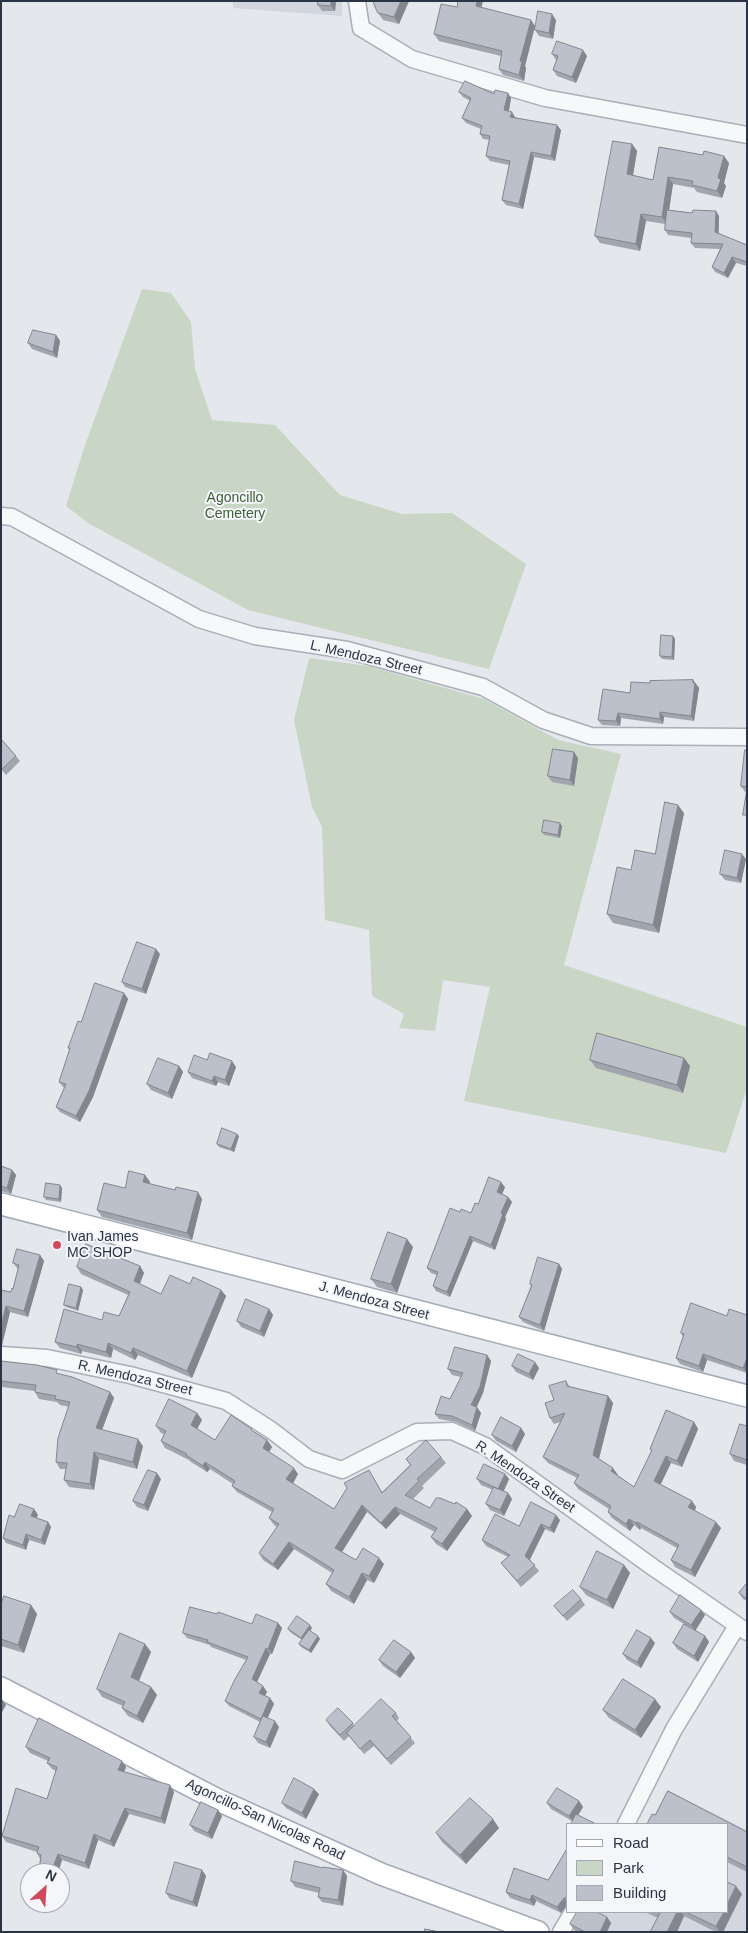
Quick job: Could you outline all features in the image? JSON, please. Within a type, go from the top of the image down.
[{"type":"main road","name":"J. Mendoza Street","points":[[1,1204],[747,1396]]},
{"type":"main road","name":"Agoncillo-San Nicolas Road","points":[[1,1688],[218,1800],[381,1874],[538,1932]]},
{"type":"street","points":[[357,1],[361,28],[412,59],[545,98],[747,135]]},
{"type":"street","name":"L. Mendoza Street","points":[[1,516],[12,517],[199,618],[255,636],[347,650],[483,687],[543,720],[591,736],[747,737]]},
{"type":"street","name":"R. Mendoza Street","points":[[1,1356],[46,1358],[130,1375],[226,1401],[271,1430],[310,1459],[342,1470],[417,1432],[452,1431],[485,1446],[742,1629]]},
{"type":"street","points":[[627,1823],[674,1729],[742,1629]]},
{"type":"street","points":[[561,1932],[572,1913]]},
{"type":"shaded area","points":[[233,1],[342,1],[342,16],[233,8]]},
{"type":"shaded area","points":[[671,1792],[747,1830],[747,1932],[604,1932],[596,1925],[602,1913],[728,1913],[728,1823],[653,1823]]},
{"type":"green space","name":"Agoncillo Cemetery","points":[[142,289],[171,293],[191,322],[195,369],[212,420],[275,425],[340,495],[402,514],[452,513],[526,564],[489,669],[248,610],[88,523],[66,506],[84,448]]},
{"type":"green space","points":[[309,658],[368,666],[484,699],[558,740],[621,754],[564,965],[747,1027],[747,1088],[726,1153],[464,1101],[490,987],[443,980],[435,1031],[399,1028],[404,1014],[372,996],[369,930],[325,920],[322,827],[312,807],[294,720]]},
{"type":"building","points":[[318,1],[331,1],[331,6],[318,5]]},
{"type":"building","points":[[373,1],[401,1],[394,17],[378,13]]},
{"type":"building","points":[[458,1],[477,1],[476,6],[531,20],[520,61],[522,62],[519,75],[499,69],[502,51],[434,34],[441,4],[457,7]]},
{"type":"building","points":[[538,11],[552,14],[549,33],[535,30]]},
{"type":"building","points":[[557,41],[583,50],[572,77],[553,70],[558,56],[552,54]]},
{"type":"building","points":[[465,81],[494,94],[495,90],[508,93],[504,110],[512,112],[510,117],[557,125],[551,156],[531,152],[519,204],[502,200],[510,161],[486,156],[490,136],[480,134],[482,126],[462,118],[471,98],[459,92]]},
{"type":"building","points":[[613,141],[632,144],[627,174],[653,180],[659,147],[703,155],[704,151],[724,156],[718,178],[721,179],[717,191],[692,185],[693,181],[668,177],[662,217],[641,214],[636,244],[595,236]]},
{"type":"building","points":[[667,210],[692,213],[693,210],[716,211],[715,232],[747,245],[747,262],[732,257],[724,273],[712,267],[723,244],[691,243],[692,233],[665,230]]},
{"type":"building","points":[[33,330],[56,335],[53,352],[28,343]]},
{"type":"building","points":[[661,635],[673,636],[672,657],[660,656]]},
{"type":"building","points":[[693,680],[693,683],[695,683],[691,716],[660,712],[660,719],[618,713],[616,721],[598,720],[603,689],[630,693],[631,682],[650,683],[650,681]]},
{"type":"building","points":[[1,739],[16,756],[2,769],[1,768]]},
{"type":"building","points":[[553,749],[574,752],[570,780],[548,776]]},
{"type":"building","points":[[745,750],[747,750],[747,787],[741,786]]},
{"type":"building","points":[[747,789],[747,815],[743,815]]},
{"type":"building","points":[[665,802],[678,805],[653,925],[607,914],[617,867],[631,870],[635,850],[655,854]]},
{"type":"building","points":[[544,820],[560,823],[558,835],[542,832]]},
{"type":"building","points":[[725,850],[742,854],[737,878],[720,874]]},
{"type":"building","points":[[137,942],[156,949],[142,989],[122,982]]},
{"type":"building","points":[[95,983],[124,993],[89,1091],[76,1116],[56,1107],[66,1084],[59,1082],[70,1048],[68,1048],[78,1021],[81,1022]]},
{"type":"building","points":[[597,1033],[684,1058],[677,1085],[590,1060]]},
{"type":"building","points":[[210,1053],[232,1061],[225,1080],[214,1076],[212,1081],[188,1072],[194,1055],[207,1060]]},
{"type":"building","points":[[158,1058],[179,1066],[168,1093],[147,1084]]},
{"type":"building","points":[[222,1128],[237,1134],[231,1149],[217,1144]]},
{"type":"building","points":[[1,1166],[12,1170],[7,1188],[1,1186]]},
{"type":"building","points":[[129,1171],[145,1175],[143,1182],[175,1190],[176,1187],[198,1192],[187,1233],[97,1210],[104,1183],[125,1188]]},
{"type":"building","points":[[489,1177],[501,1182],[497,1192],[508,1197],[491,1245],[470,1236],[447,1292],[433,1286],[438,1272],[427,1268],[450,1208],[460,1212],[461,1209],[471,1213],[475,1203],[478,1204]]},
{"type":"building","points":[[46,1183],[60,1185],[59,1199],[44,1197]]},
{"type":"building","points":[[388,1232],[407,1239],[391,1284],[371,1279]]},
{"type":"building","points":[[86,1244],[140,1266],[134,1281],[161,1294],[170,1275],[190,1284],[193,1277],[221,1290],[187,1371],[133,1348],[131,1353],[108,1343],[106,1352],[77,1344],[77,1347],[55,1342],[64,1309],[102,1320],[104,1312],[119,1316],[130,1292],[77,1267]]},
{"type":"building","points":[[17,1249],[40,1255],[24,1311],[6,1306],[1,1326],[1,1290],[11,1292],[13,1289],[19,1265],[13,1263]]},
{"type":"building","points":[[538,1257],[559,1264],[540,1325],[519,1317],[532,1285],[530,1284]]},
{"type":"building","points":[[69,1284],[81,1287],[76,1308],[64,1305]]},
{"type":"building","points":[[246,1299],[269,1309],[260,1331],[237,1321]]},
{"type":"building","points":[[691,1303],[727,1316],[729,1309],[747,1315],[747,1358],[743,1368],[703,1354],[699,1366],[676,1358],[684,1334],[681,1333]]},
{"type":"building","points":[[455,1347],[487,1355],[480,1387],[471,1405],[477,1407],[472,1425],[452,1416],[435,1414],[441,1396],[450,1399],[463,1373],[448,1369]]},
{"type":"building","points":[[518,1354],[535,1362],[529,1374],[512,1366]]},
{"type":"building","points":[[1,1361],[37,1365],[57,1370],[56,1373],[72,1377],[110,1392],[96,1428],[138,1439],[133,1462],[94,1452],[90,1484],[64,1480],[67,1463],[56,1462],[58,1438],[70,1402],[55,1399],[56,1396],[35,1392],[36,1385],[1,1381]]},
{"type":"building","points":[[566,1381],[567,1386],[608,1396],[593,1455],[613,1468],[611,1471],[634,1487],[652,1450],[650,1449],[666,1410],[694,1422],[677,1461],[666,1456],[654,1481],[692,1501],[688,1507],[716,1522],[691,1570],[671,1560],[679,1545],[637,1522],[629,1519],[626,1524],[608,1512],[611,1506],[574,1483],[579,1475],[543,1457],[565,1413],[550,1418],[545,1403],[554,1400],[549,1386]]},
{"type":"building","points":[[169,1399],[197,1413],[191,1425],[215,1440],[231,1415],[252,1429],[267,1440],[263,1448],[294,1468],[286,1479],[334,1509],[347,1488],[344,1483],[369,1470],[382,1493],[411,1465],[406,1459],[426,1440],[441,1457],[417,1479],[419,1481],[405,1495],[430,1508],[436,1498],[440,1498],[455,1504],[456,1502],[467,1509],[442,1544],[431,1537],[437,1528],[395,1507],[381,1523],[362,1505],[335,1548],[356,1560],[363,1548],[379,1558],[369,1576],[362,1573],[349,1597],[326,1584],[334,1570],[289,1542],[273,1564],[259,1553],[279,1524],[269,1518],[274,1509],[232,1486],[235,1481],[205,1462],[203,1466],[187,1454],[161,1441],[166,1431],[156,1426]]},
{"type":"building","points":[[501,1417],[521,1428],[512,1446],[492,1435]]},
{"type":"building","points":[[740,1424],[747,1426],[747,1460],[730,1454]]},
{"type":"building","points":[[484,1464],[505,1474],[498,1489],[477,1479]]},
{"type":"building","points":[[148,1470],[157,1473],[144,1505],[133,1501]]},
{"type":"building","points":[[494,1487],[508,1493],[500,1510],[486,1504]]},
{"type":"building","points":[[531,1502],[556,1515],[550,1528],[541,1524],[525,1556],[535,1565],[517,1581],[501,1563],[510,1555],[482,1540],[495,1514],[519,1526]]},
{"type":"building","points":[[20,1504],[34,1509],[31,1516],[48,1522],[41,1540],[26,1534],[23,1545],[3,1538],[9,1515],[14,1517]]},
{"type":"building","points":[[597,1551],[624,1565],[607,1600],[580,1587]]},
{"type":"building","points":[[747,1583],[747,1599],[739,1593]]},
{"type":"building","points":[[573,1590],[581,1599],[563,1616],[554,1606]]},
{"type":"building","points":[[680,1595],[701,1610],[691,1625],[670,1612]]},
{"type":"building","points":[[4,1596],[31,1605],[18,1645],[1,1639],[1,1605]]},
{"type":"building","points":[[190,1607],[217,1614],[218,1612],[252,1624],[256,1614],[278,1623],[268,1649],[266,1648],[252,1679],[263,1686],[259,1693],[270,1698],[261,1719],[225,1701],[248,1657],[207,1642],[208,1640],[183,1633]]},
{"type":"building","points":[[297,1616],[310,1625],[301,1638],[288,1629]]},
{"type":"building","points":[[684,1624],[705,1636],[694,1656],[673,1643]]},
{"type":"building","points":[[309,1630],[318,1636],[309,1650],[299,1644]]},
{"type":"building","points":[[637,1630],[651,1638],[637,1662],[623,1654]]},
{"type":"building","points":[[120,1633],[145,1644],[131,1677],[151,1687],[137,1716],[122,1708],[125,1702],[97,1689]]},
{"type":"building","points":[[394,1640],[411,1652],[396,1672],[379,1660]]},
{"type":"building","points":[[623,1679],[655,1699],[635,1730],[603,1710]]},
{"type":"building","points":[[381,1699],[396,1713],[392,1716],[411,1737],[387,1759],[370,1740],[360,1749],[347,1733]]},
{"type":"building","points":[[338,1708],[353,1723],[340,1735],[326,1720]]},
{"type":"building","points":[[263,1716],[275,1721],[266,1742],[254,1737]]},
{"type":"building","points":[[39,1718],[122,1761],[118,1770],[170,1785],[161,1818],[125,1808],[110,1841],[94,1834],[85,1863],[58,1854],[55,1863],[40,1863],[41,1855],[37,1853],[39,1847],[2,1836],[16,1788],[47,1799],[57,1767],[47,1763],[50,1758],[26,1747]]},
{"type":"building","points":[[294,1778],[314,1789],[302,1813],[282,1803]]},
{"type":"building","points":[[557,1788],[579,1801],[569,1816],[547,1803]]},
{"type":"building","points":[[668,1791],[747,1832],[747,1867],[728,1858],[728,1823],[648,1823],[652,1814],[655,1815]]},
{"type":"building","points":[[470,1798],[493,1819],[460,1855],[436,1833]]},
{"type":"building","points":[[201,1802],[218,1810],[208,1833],[190,1825]]},
{"type":"building","points":[[576,1814],[594,1823],[572,1823]]},
{"type":"building","points":[[566,1851],[566,1897],[557,1907],[532,1895],[530,1900],[506,1892],[514,1868],[548,1880]]},
{"type":"building","points":[[295,1861],[323,1868],[343,1870],[338,1900],[318,1897],[320,1888],[291,1881]]},
{"type":"building","points":[[175,1862],[202,1870],[193,1902],[166,1893]]},
{"type":"building","points":[[728,1882],[736,1886],[728,1903]]},
{"type":"building","points":[[576,1913],[599,1913],[607,1917],[600,1932],[585,1932],[570,1924]]},
{"type":"building","points":[[660,1913],[676,1913],[667,1932],[650,1932]]},
{"type":"building","points":[[688,1913],[723,1913],[716,1926]]},
{"type":"building","points":[[425,1929],[440,1932],[425,1932]]},
{"type":"place","name":"Ivan James MC SHOP","points":[[57,1245]]}]
